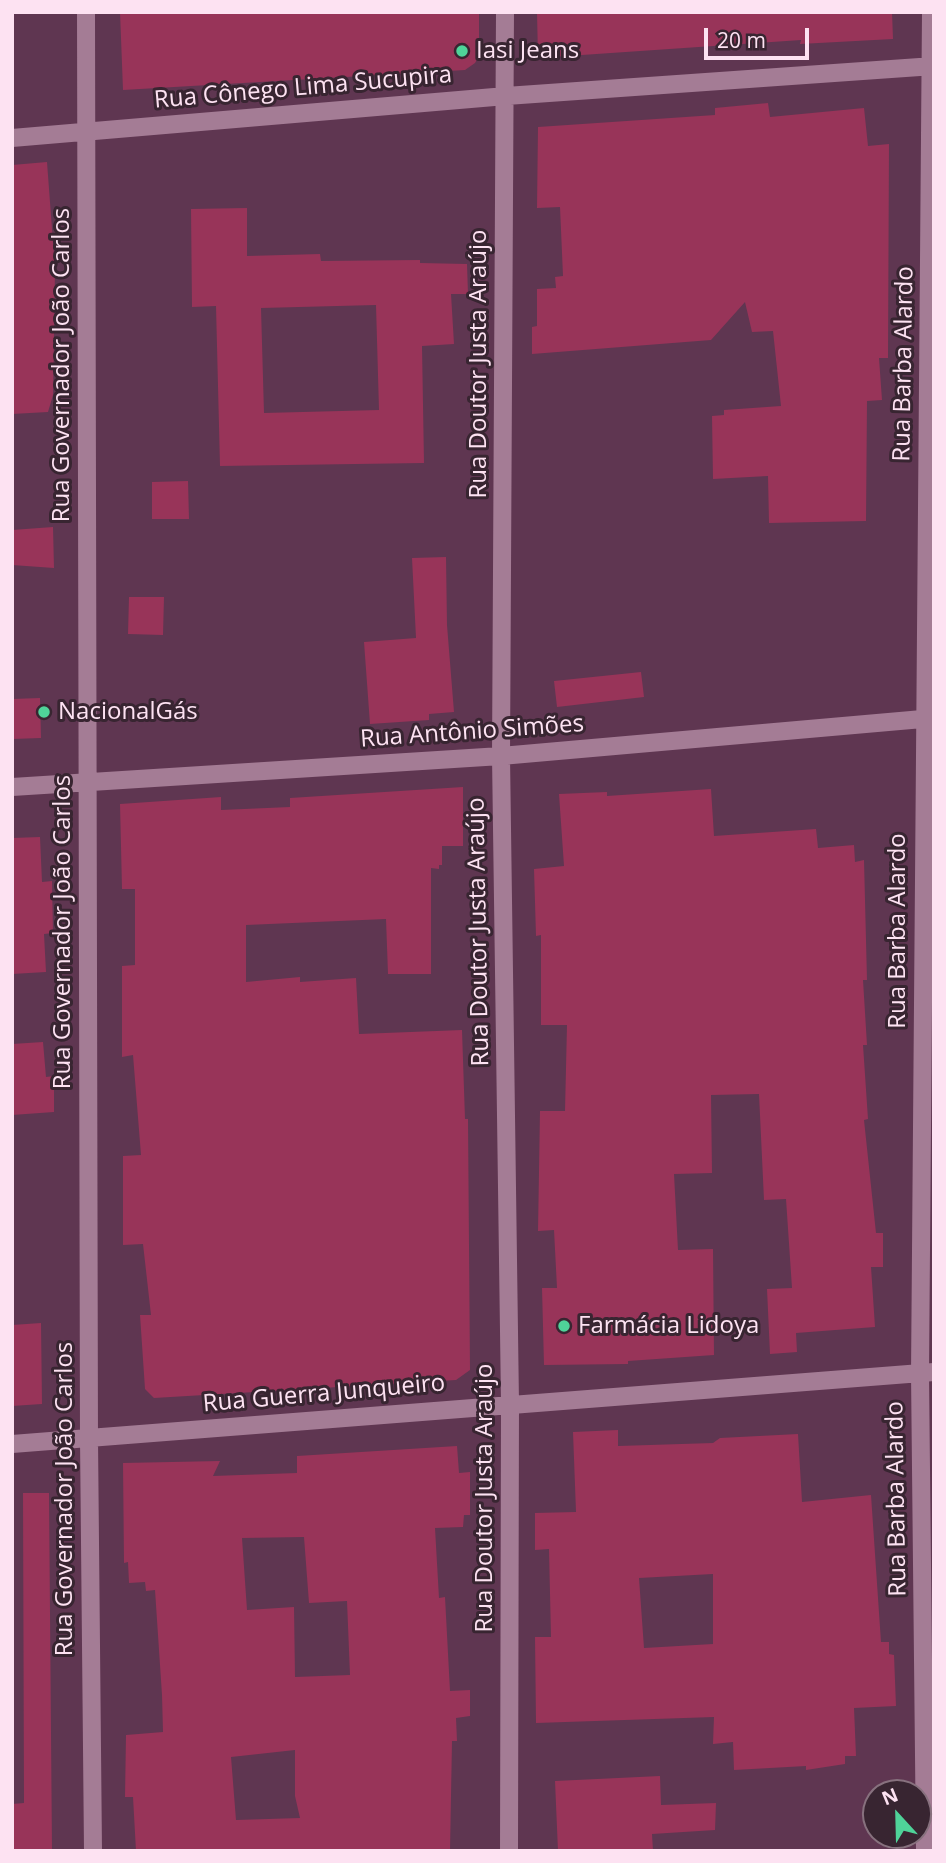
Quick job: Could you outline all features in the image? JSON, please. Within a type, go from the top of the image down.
[{"type":"street","name":"Rua Governador João Carlos","points":[[86,12],[89,1439],[93,1851]]},
{"type":"street","name":"Rua Doutor Justa Araújo","points":[[505,12],[501,756],[510,1403],[509,1851]]},
{"type":"street","name":"Rua Barba Alardo","points":[[925,1851],[933,66],[931,12]]},
{"type":"street","name":"Rua Cônego Lima Sucupira","points":[[12,138],[506,96],[933,66]]},
{"type":"street","name":"Rua Antônio Simões","points":[[12,787],[501,756],[929,718]]},
{"type":"street","name":"Rua Guerra Junqueiro","points":[[12,1444],[927,1372]]},
{"type":"building","points":[[120,12],[479,12],[479,56],[475,63],[465,70],[123,90]]},
{"type":"building","points":[[537,12],[892,12],[893,39],[800,44],[801,40],[538,58]]},
{"type":"building","points":[[768,103],[770,117],[864,108],[868,146],[889,144],[888,358],[879,358],[882,400],[867,401],[866,521],[769,523],[768,476],[713,479],[712,416],[724,415],[724,410],[781,406],[773,331],[752,332],[745,302],[711,340],[532,354],[532,327],[537,326],[537,289],[556,288],[555,277],[563,276],[560,207],[537,208],[538,127],[715,115],[715,108]]},
{"type":"building","points":[[47,162],[55,269],[53,395],[48,412],[12,414],[12,165]]},
{"type":"building","points":[[247,208],[247,256],[320,254],[321,261],[420,260],[420,263],[467,264],[468,294],[451,294],[454,344],[422,346],[424,463],[220,466],[216,306],[192,307],[191,209]],"holes":[[[376,305],[379,410],[264,413],[261,308]]]},
{"type":"building","points":[[188,481],[189,519],[152,519],[152,482]]},
{"type":"building","points":[[53,527],[54,568],[12,565],[12,530]]},
{"type":"building","points":[[446,557],[447,625],[454,712],[429,714],[429,720],[370,724],[364,642],[416,638],[412,558]]},
{"type":"building","points":[[129,597],[164,597],[163,635],[128,634]]},
{"type":"building","points":[[641,672],[644,697],[557,707],[554,681]]},
{"type":"building","points":[[40,698],[41,738],[12,739],[12,699]]},
{"type":"building","points":[[463,787],[463,846],[442,846],[442,865],[439,865],[439,869],[431,868],[431,974],[388,974],[386,919],[246,925],[246,982],[300,977],[300,982],[356,978],[359,1034],[462,1030],[465,1119],[468,1119],[470,1370],[456,1380],[154,1398],[145,1389],[140,1315],[151,1315],[143,1244],[123,1245],[123,1156],[141,1155],[133,1055],[122,1057],[122,966],[135,965],[135,889],[122,889],[120,804],[221,797],[221,810],[290,807],[290,798]]},
{"type":"building","points":[[711,789],[714,836],[816,829],[818,848],[854,845],[855,862],[864,860],[867,980],[863,980],[867,1045],[863,1045],[868,1119],[864,1120],[876,1233],[883,1233],[883,1267],[871,1267],[875,1327],[796,1333],[797,1352],[770,1354],[767,1289],[792,1288],[786,1199],[764,1200],[759,1094],[711,1095],[712,1173],[674,1174],[678,1250],[713,1249],[714,1355],[628,1361],[628,1364],[544,1365],[542,1288],[557,1288],[554,1230],[538,1231],[540,1111],[565,1111],[567,1025],[541,1025],[541,935],[536,936],[534,869],[564,866],[559,794],[607,792],[607,796]]},
{"type":"building","points":[[40,837],[42,882],[52,881],[53,933],[44,934],[46,972],[12,974],[12,838]]},
{"type":"building","points":[[43,1042],[46,1077],[54,1076],[54,1112],[12,1115],[12,1044]]},
{"type":"building","points":[[41,1323],[42,1404],[12,1406],[12,1325]]},
{"type":"building","points":[[618,1430],[618,1446],[713,1443],[720,1438],[798,1434],[802,1502],[871,1495],[881,1642],[889,1642],[889,1654],[894,1655],[896,1706],[854,1708],[856,1756],[845,1756],[845,1764],[806,1770],[806,1766],[734,1770],[733,1742],[713,1744],[714,1717],[536,1723],[535,1637],[551,1637],[549,1549],[535,1550],[535,1513],[576,1512],[573,1432]],"holes":[[[713,1574],[713,1644],[644,1648],[639,1578]]]},
{"type":"building","points":[[457,1446],[459,1473],[470,1472],[470,1515],[464,1515],[463,1527],[435,1528],[439,1598],[445,1597],[450,1691],[470,1690],[470,1716],[456,1718],[457,1741],[452,1741],[450,1851],[136,1851],[133,1797],[125,1797],[126,1735],[163,1732],[162,1695],[155,1590],[146,1591],[145,1582],[129,1583],[128,1562],[124,1563],[123,1463],[220,1461],[213,1476],[297,1473],[297,1456]],"holes":[[[304,1537],[309,1603],[347,1601],[350,1675],[295,1677],[294,1607],[247,1610],[242,1538]],[[295,1750],[295,1796],[300,1818],[236,1820],[231,1757]]]},
{"type":"building","points":[[23,1493],[49,1493],[52,1851],[12,1851],[12,1804],[24,1803]]},
{"type":"building","points":[[660,1776],[661,1805],[716,1803],[715,1830],[652,1834],[653,1851],[558,1851],[555,1781]]},
{"type":"place","name":"Iasi Jeans","points":[[462,51]]},
{"type":"place","name":"NacionalGás","points":[[44,712]]},
{"type":"place","name":"Farmácia Lidoya","points":[[564,1326]]}]
